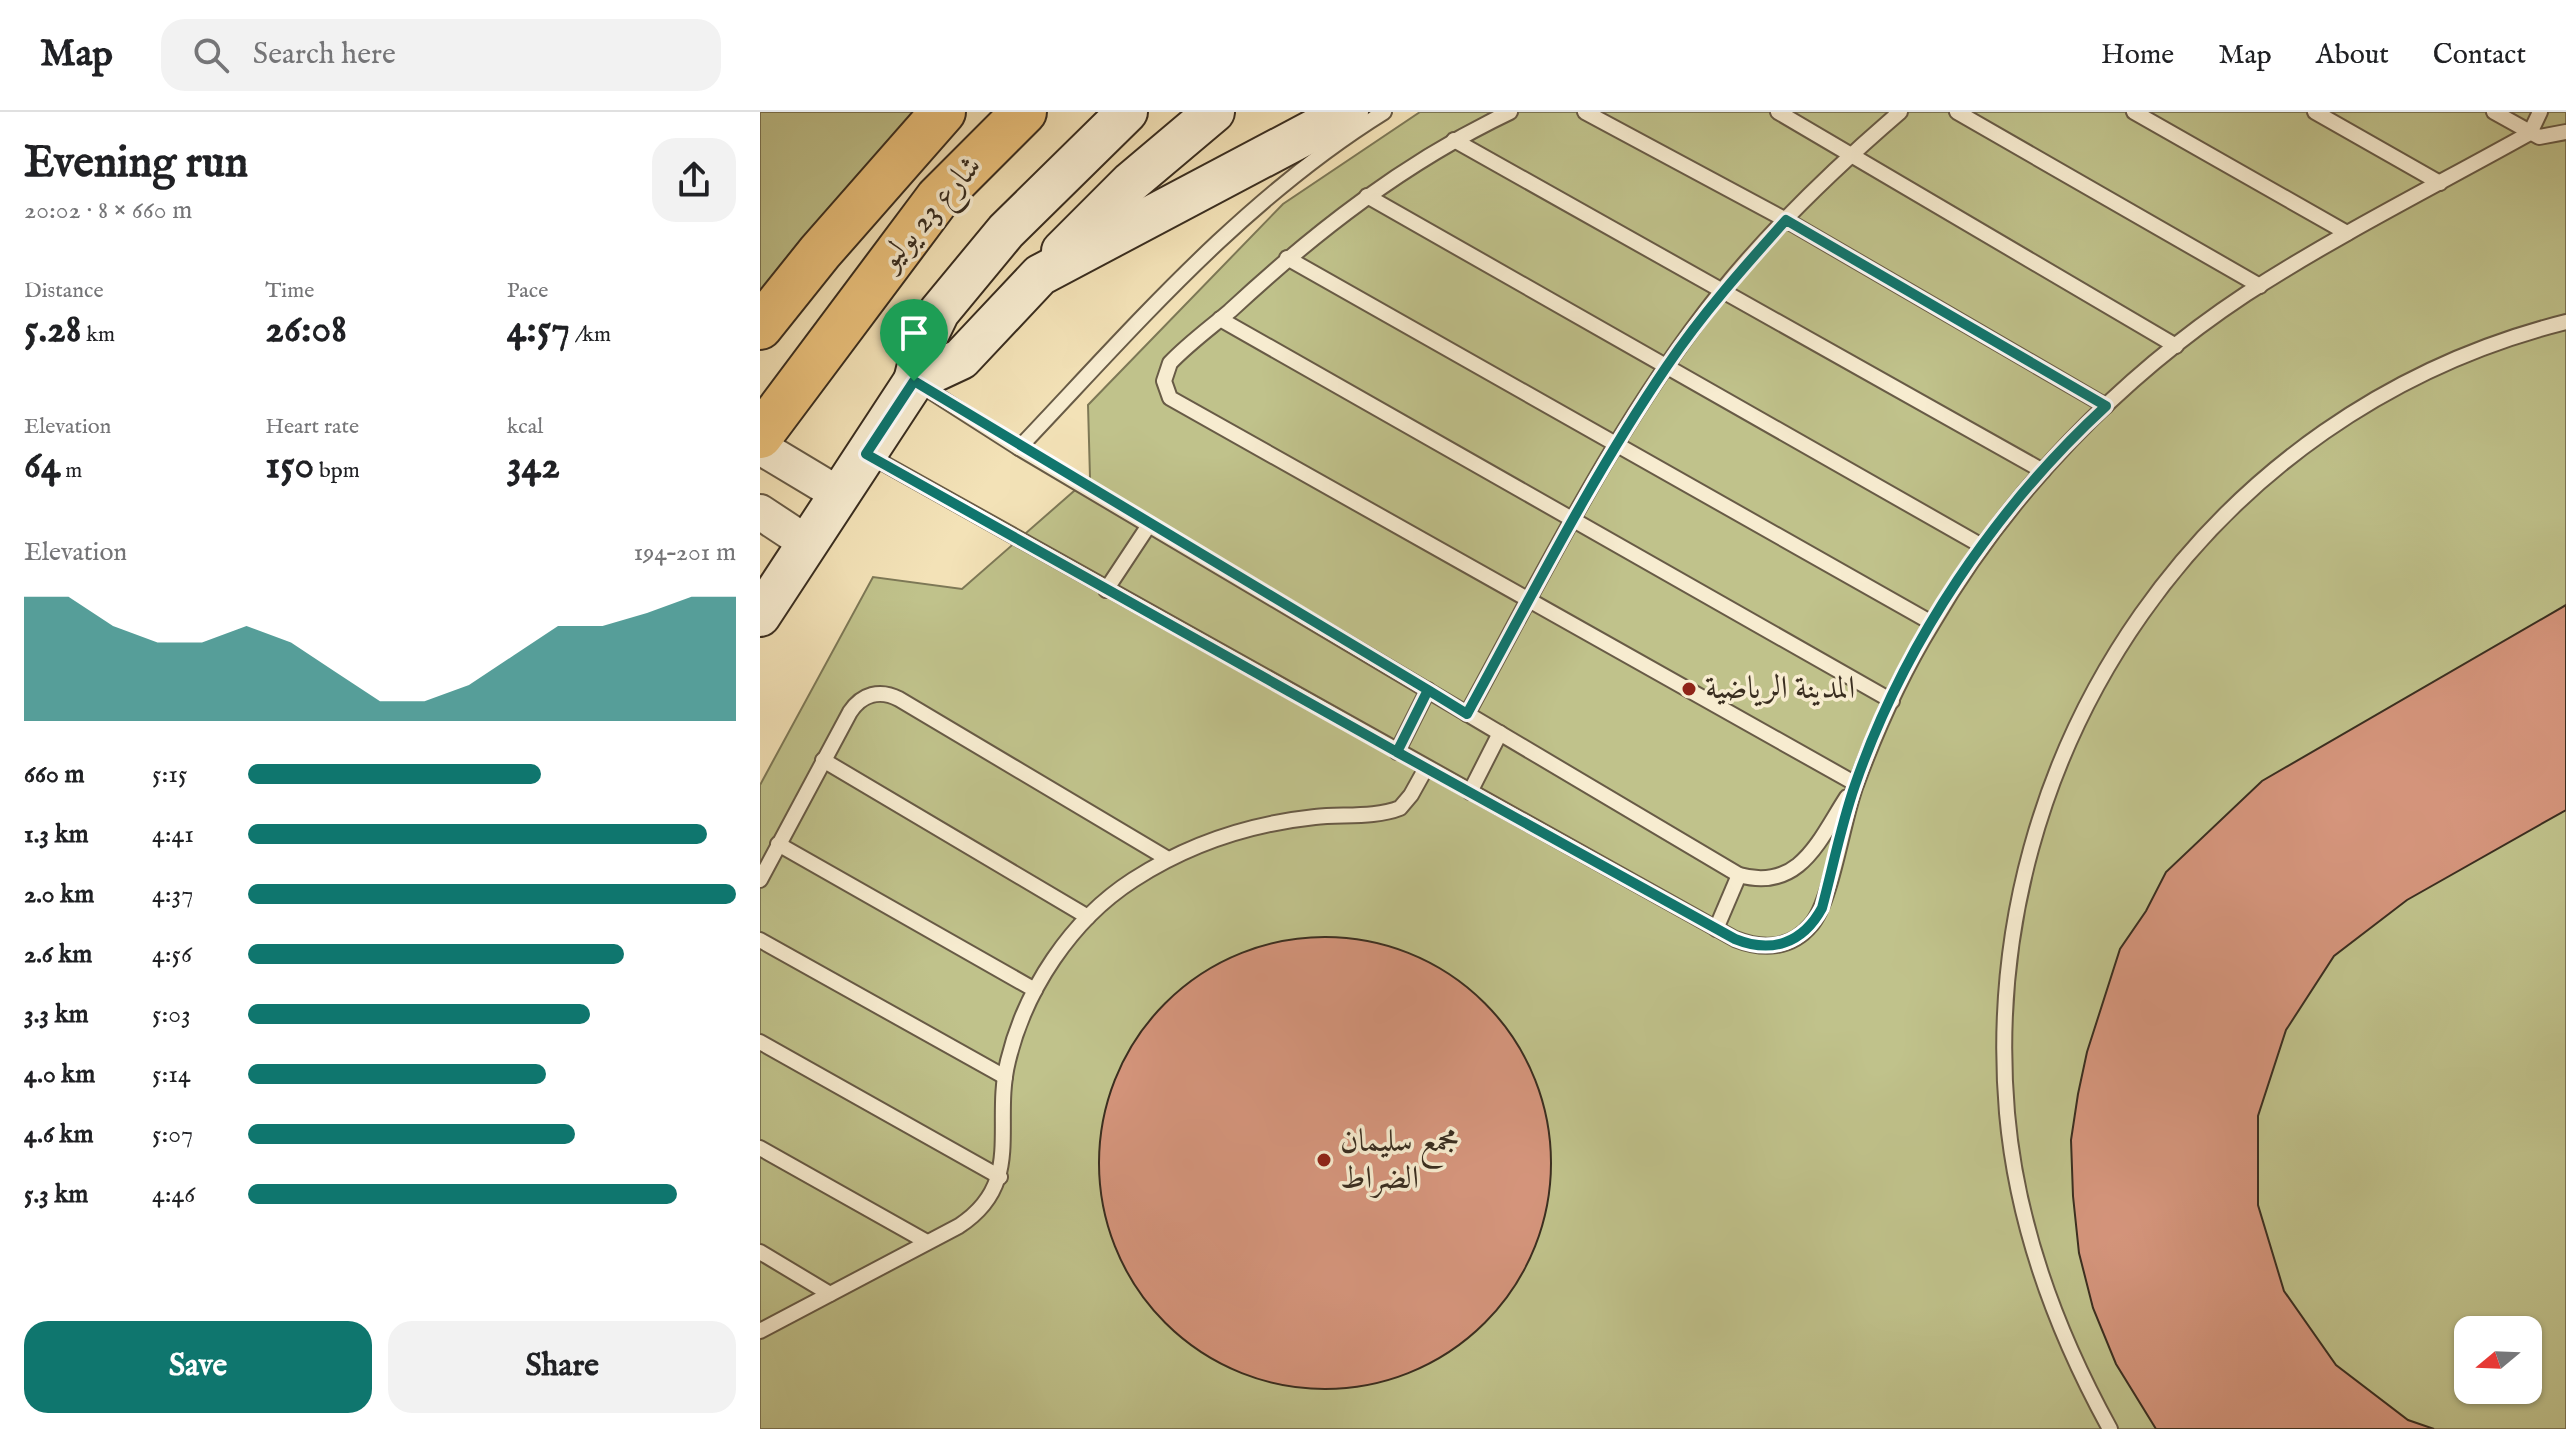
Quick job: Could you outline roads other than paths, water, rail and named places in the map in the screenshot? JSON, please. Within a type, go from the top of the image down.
[{"type":"main road","name":"شارع 23 يوليو","points":[[760,327],[820,252],[943,112]]},
{"type":"main road","name":"شارع 23 يوليو","points":[[760,436],[938,198],[1024,112]]},
{"type":"main road","points":[[760,616],[914,381],[923,345],[939,312],[1006,231],[1127,112]]},
{"type":"main road","points":[[914,381],[961,359],[1131,182],[1214,112]]},
{"type":"main road","points":[[1040,275],[1348,112]]},
{"type":"street","points":[[760,447],[840,495]]},
{"type":"street","points":[[760,512],[807,543]]},
{"type":"lane","points":[[1019,448],[1168,288],[1227,230],[1291,177],[1384,112]]},
{"type":"lane","points":[[1510,112],[1454,140],[1367,196],[1287,258],[1170,363],[1164,381],[1177,404],[1856,784]]},
{"type":"lane","points":[[1585,112],[1786,220],[2106,406]]},
{"type":"lane","points":[[1778,112],[2176,346]]},
{"type":"lane","points":[[1467,714],[1617,443],[1668,364],[1721,292],[1786,220],[1851,154],[1900,112]]},
{"type":"lane","points":[[1957,112],[2260,286]]},
{"type":"lane","points":[[2134,112],[2347,233]]},
{"type":"lane","points":[[2315,112],[2440,183]]},
{"type":"lane","points":[[2494,112],[2530,133],[2548,137],[2566,132]]},
{"type":"lane","points":[[866,454],[1716,929],[1748,945],[1763,947],[1793,941],[1805,932],[1822,908],[1856,784],[1892,701],[1932,623],[1982,546],[2043,471],[2106,406],[2176,346],[2260,286],[2347,233],[2530,133],[2540,112]]},
{"type":"lane","points":[[1454,140],[2043,471]]},
{"type":"lane","points":[[1367,196],[1668,364],[1982,546]]},
{"type":"lane","points":[[1287,258],[1932,623]]},
{"type":"lane","points":[[1220,319],[1892,701]]},
{"type":"lane","points":[[2110,1429],[2063,1336],[2043,1283],[2018,1185],[2007,1114],[2005,1000],[2011,943],[2021,886],[2053,776],[2102,673],[2133,624],[2186,556],[2245,494],[2289,457],[2384,394],[2488,346],[2566,322]]},
{"type":"lane","points":[[914,381],[1019,448],[1739,875],[1770,879],[1798,867],[1856,784]]},
{"type":"lane","points":[[1106,590],[1149,525]]},
{"type":"lane","points":[[1397,752],[1428,690]]},
{"type":"lane","points":[[760,880],[854,705],[872,695],[893,695],[1168,859]]},
{"type":"lane","points":[[1470,792],[1500,733]]},
{"type":"lane","points":[[823,760],[1088,917]]},
{"type":"lane","points":[[760,1331],[972,1217],[989,1199],[1000,1177],[1005,1077],[1018,1028],[1035,990],[1088,917],[1130,882],[1168,859],[1232,832],[1281,820],[1390,812],[1406,802],[1426,768]]},
{"type":"lane","points":[[778,844],[1035,990]]},
{"type":"lane","points":[[1716,929],[1739,875]]},
{"type":"lane","points":[[760,940],[1005,1077]]},
{"type":"lane","points":[[760,1042],[1000,1177]]},
{"type":"lane","points":[[760,1148],[927,1242]]},
{"type":"lane","points":[[760,1252],[830,1294]]},
{"type":"place","name":"المدينة الرياضية","points":[[1689,689]]},
{"type":"place","name":"مجمع سليمان الضراط","points":[[1324,1160]]}]
